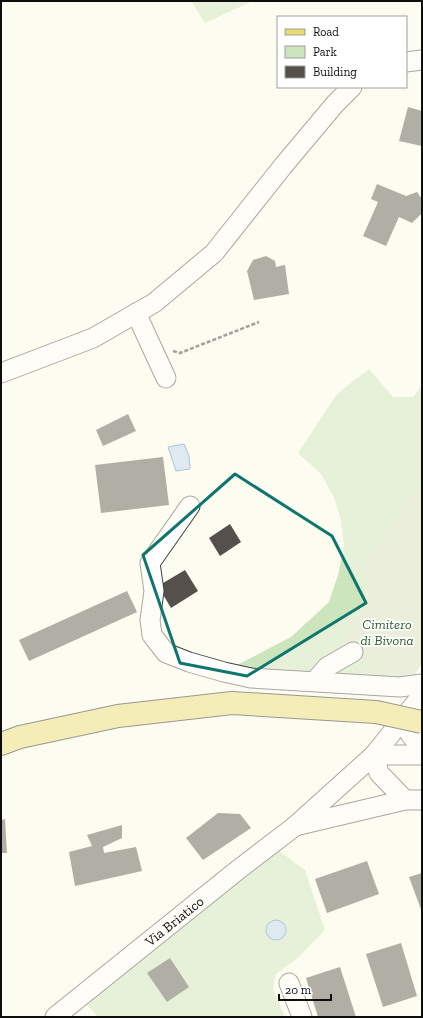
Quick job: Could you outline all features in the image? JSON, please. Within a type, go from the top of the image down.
[{"type":"main road","points":[[1,744],[20,737],[118,716],[232,703],[376,712],[422,722]]},
{"type":"street","points":[[407,62],[422,60]]},
{"type":"street","points":[[1,373],[93,338],[154,303],[214,253],[335,104],[351,88]]},
{"type":"street","points":[[136,313],[166,378]]},
{"type":"street","points":[[190,506],[150,563],[154,591],[150,620],[152,635],[166,653],[196,664],[251,678],[315,681],[400,688],[420,693],[410,734],[422,749]]},
{"type":"street","points":[[315,681],[327,667],[353,652]]},
{"type":"street","name":"Via Briatico","points":[[55,1017],[234,873],[294,827],[374,755],[420,693]]},
{"type":"street","points":[[414,800],[379,773],[374,755],[422,755]]},
{"type":"street","points":[[294,827],[414,800]]},
{"type":"street","points":[[289,983],[302,1017]]},
{"type":"path","points":[[151,346],[180,353],[259,322]]},
{"type":"highlighted area","points":[[235,474],[332,536],[366,603],[247,676],[180,663],[143,555]]},
{"type":"green space","points":[[191,1],[253,1],[205,23]]},
{"type":"green space","points":[[369,369],[393,397],[413,397],[422,386],[422,482],[364,567],[373,581],[343,647],[409,685],[224,672],[291,637],[329,602],[338,575],[344,546],[341,520],[334,497],[321,474],[298,453],[337,394]]},
{"type":"green space","name":"Cimitero di Bivona","points":[[422,482],[422,663],[409,685],[343,647],[373,581],[363,567]]},
{"type":"green space","points":[[271,845],[305,870],[325,930],[298,958],[276,974],[273,989],[285,1017],[98,1017],[80,997]]},
{"type":"water","points":[[184,444],[189,456],[190,469],[176,471],[168,447]]},
{"type":"water","points":[[272,920],[280,920],[286,926],[286,934],[280,940],[272,940],[266,934],[266,926]]},
{"type":"building","points":[[408,107],[422,111],[422,146],[399,141]]},
{"type":"building","points":[[377,184],[406,196],[417,192],[422,199],[422,213],[412,223],[399,217],[386,246],[363,236],[378,202],[371,199]]},
{"type":"building","points":[[266,256],[275,261],[276,267],[285,265],[289,294],[254,300],[247,271],[253,260]]},
{"type":"building","points":[[128,414],[136,431],[103,446],[96,430]]},
{"type":"building","points":[[163,457],[169,505],[101,513],[95,465]]},
{"type":"building","points":[[230,524],[241,542],[220,556],[209,538]]},
{"type":"building","points":[[185,570],[198,591],[171,608],[158,586]]},
{"type":"building","points":[[127,591],[137,612],[29,661],[19,640]]},
{"type":"building","points":[[218,813],[240,814],[251,828],[203,860],[186,838]]},
{"type":"building","points":[[5,819],[7,853],[1,853],[1,820]]},
{"type":"building","points":[[122,825],[122,838],[103,847],[104,853],[136,847],[142,871],[75,886],[69,852],[92,846],[87,835]]},
{"type":"building","points":[[367,861],[379,894],[327,913],[315,879]]},
{"type":"building","points":[[422,873],[422,912],[409,877]]},
{"type":"building","points":[[401,943],[417,996],[383,1007],[366,954]]},
{"type":"building","points":[[170,958],[189,987],[167,1002],[147,973]]},
{"type":"building","points":[[340,967],[356,1017],[318,1017],[306,978]]}]
